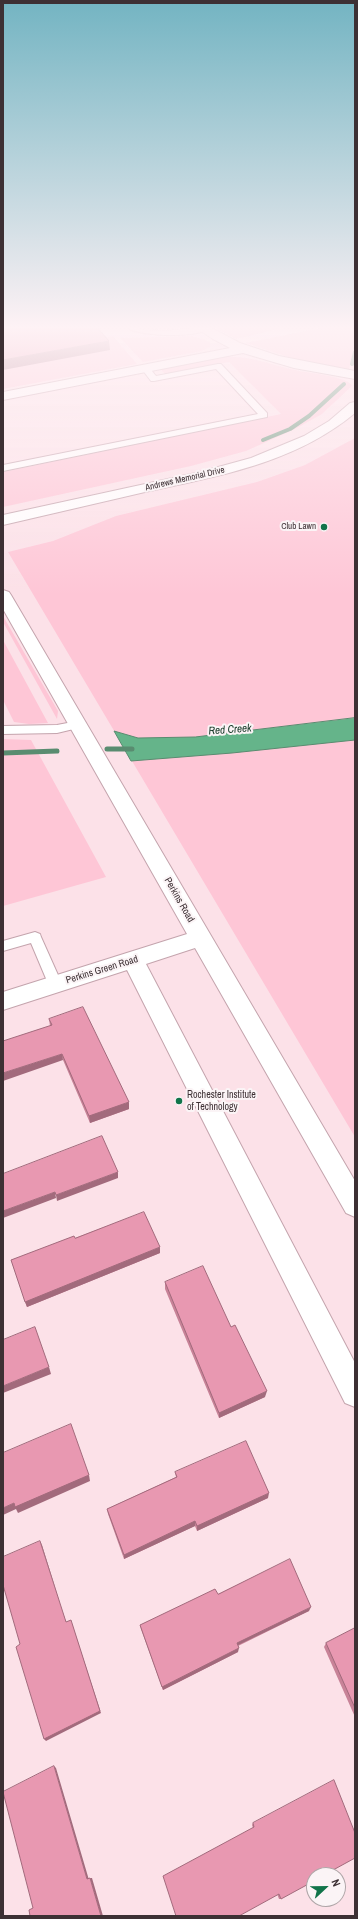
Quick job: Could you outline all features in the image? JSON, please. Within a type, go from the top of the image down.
[{"type":"street","name":"Andrews Memorial Drive","points":[[3,520],[209,474],[249,463],[306,440],[343,416]]},
{"type":"street","name":"Perkins Road","points":[[3,595],[355,1205]]},
{"type":"street","name":"Perkins Green Road","points":[[3,1001],[133,961],[201,938]]},
{"type":"street","points":[[133,961],[355,1393]]},
{"type":"lane","points":[[3,468],[261,416]]},
{"type":"lane","points":[[3,730],[57,729],[78,725]]},
{"type":"lane","points":[[3,946],[35,937],[55,984]]},
{"type":"shaded area","points":[[274,416],[319,416],[295,429],[246,451],[191,466],[3,507],[3,472]]},
{"type":"shaded area","points":[[355,438],[355,1137],[8,552],[53,541],[116,516],[257,482],[305,465]]},
{"type":"shaded area","points":[[3,616],[58,711],[57,719],[3,622]]},
{"type":"shaded area","points":[[3,640],[48,723],[29,724],[14,722],[3,700]]},
{"type":"shaded area","points":[[355,718],[355,740],[232,753],[131,761],[114,731],[138,738],[195,737]]},
{"type":"shaded area","points":[[3,739],[31,740],[106,877],[3,906]]},
{"type":"building","points":[[83,1007],[129,1102],[89,1116],[62,1054],[3,1073],[3,1041],[52,1025],[49,1019]]},
{"type":"building","points":[[102,1136],[118,1172],[56,1195],[55,1192],[3,1211],[3,1174]]},
{"type":"building","points":[[144,1212],[160,1247],[25,1302],[11,1260]]},
{"type":"building","points":[[203,1266],[231,1327],[235,1325],[267,1391],[219,1413],[165,1282]]},
{"type":"building","points":[[35,1327],[49,1367],[3,1386],[3,1340]]},
{"type":"building","points":[[71,1424],[89,1475],[15,1507],[14,1503],[3,1508],[3,1453]]},
{"type":"building","points":[[246,1441],[269,1493],[197,1526],[195,1521],[124,1555],[107,1509],[177,1477],[175,1472]]},
{"type":"building","points":[[40,1541],[66,1622],[71,1620],[100,1711],[44,1739],[16,1647],[20,1644],[3,1585],[3,1557]]},
{"type":"building","points":[[290,1559],[311,1607],[237,1643],[239,1648],[162,1687],[140,1625],[215,1589],[218,1594]]},
{"type":"building","points":[[355,1628],[355,1708],[326,1643]]},
{"type":"building","points":[[54,1766],[87,1879],[90,1878],[101,1916],[30,1916],[29,1910],[33,1908],[3,1792]]},
{"type":"building","points":[[334,1780],[355,1833],[355,1858],[339,1867],[306,1867],[306,1885],[281,1899],[279,1894],[239,1916],[176,1916],[163,1876],[254,1827],[253,1823]]},
{"type":"waterway","points":[[263,440],[290,429],[309,416]]},
{"type":"waterway","name":"Red Creek","points":[[107,749],[132,749]]},
{"type":"waterway","name":"Red Creek","points":[[3,753],[57,751]]},
{"type":"place","name":"Club Lawn","points":[[324,527]]},
{"type":"place","name":"Rochester Institute of Technology","points":[[179,1101]]}]
